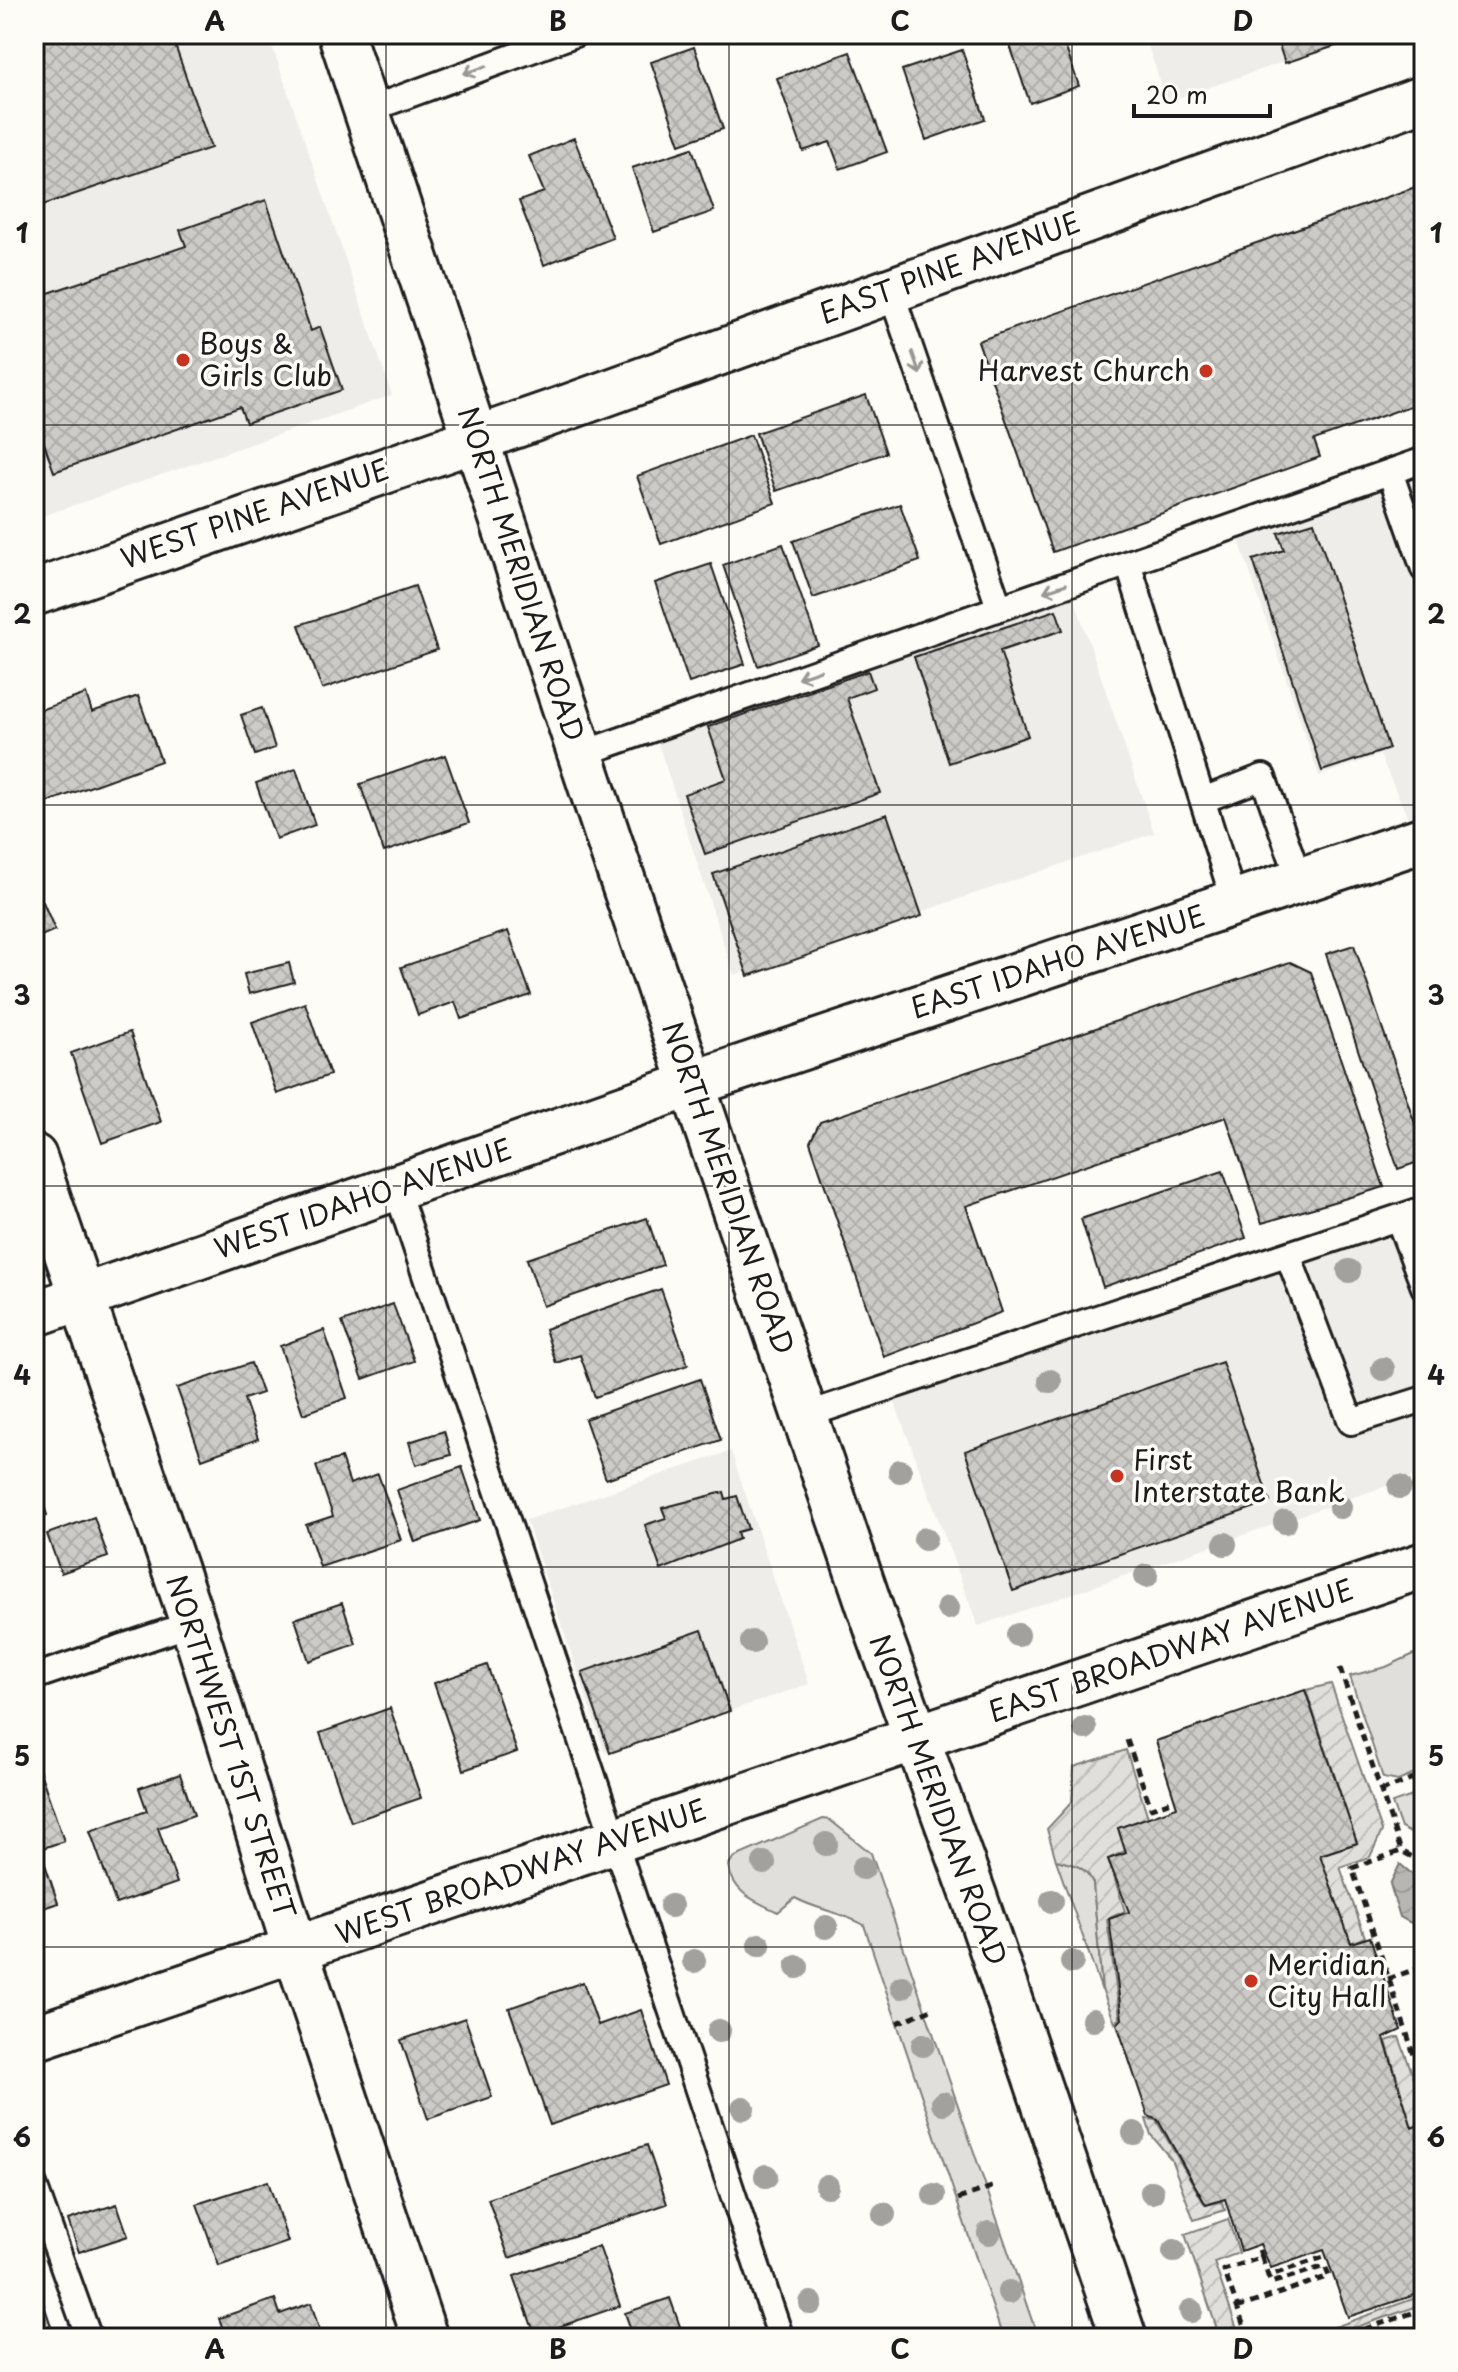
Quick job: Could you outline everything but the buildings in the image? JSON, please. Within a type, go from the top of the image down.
[{"type":"street","name":"NORTH MERIDIAN ROAD","points":[[341,34],[692,1084],[1124,2338]]},
{"type":"street","name":"EAST PINE AVENUE","points":[[477,439],[1424,98]]},
{"type":"street","name":"WEST PINE AVENUE","points":[[34,593],[477,439]]},
{"type":"street","name":"EAST IDAHO AVENUE","points":[[692,1084],[1424,839]]},
{"type":"street","name":"WEST IDAHO AVENUE","points":[[34,1314],[692,1084]]},
{"type":"street","name":"NORTHWEST 1ST STREET","points":[[34,1157],[193,1623],[295,1948],[425,2338]]},
{"type":"street","name":"EAST BROADWAY AVENUE","points":[[918,1737],[1424,1565]]},
{"type":"street","name":"WEST BROADWAY AVENUE","points":[[34,2038],[918,1737]]},
{"type":"lane","points":[[365,111],[575,34]]},
{"type":"lane","points":[[890,289],[999,607]]},
{"type":"lane","points":[[581,754],[1424,460]]},
{"type":"lane","points":[[1390,472],[1424,569]]},
{"type":"lane","points":[[1128,563],[1235,904]]},
{"type":"lane","points":[[1203,800],[1263,777],[1300,881]]},
{"type":"lane","points":[[396,1188],[781,2338]]},
{"type":"lane","points":[[806,1415],[1424,1209]]},
{"type":"lane","points":[[1398,1218],[1424,1287]]},
{"type":"lane","points":[[1288,1255],[1351,1422],[1424,1399]]},
{"type":"lane","points":[[34,1677],[193,1623]]},
{"type":"lane","points":[[34,2185],[89,2338]]},
{"type":"path","points":[[1340,1668],[1401,1851],[1424,1863]]},
{"type":"path","points":[[1127,1740],[1151,1808],[1174,1800]]},
{"type":"path","points":[[1381,1791],[1424,1775]]},
{"type":"path","points":[[1401,1851],[1352,1868],[1424,2085]]},
{"type":"path","points":[[1388,1979],[1424,1966]]},
{"type":"path","points":[[897,2023],[934,2008]]},
{"type":"path","points":[[958,2199],[994,2186]]},
{"type":"path","points":[[1237,2308],[1329,2276],[1325,2266],[1271,2283],[1257,2245]]},
{"type":"path","points":[[1248,2338],[1224,2270],[1262,2257]]},
{"type":"path","points":[[1268,2276],[1324,2257]]},
{"type":"path","points":[[1338,2338],[1424,2309]]},
{"type":"shaded area","points":[[34,34],[268,34],[392,395],[34,519]]},
{"type":"shaded area","points":[[1144,34],[1363,34],[1167,102]]},
{"type":"shaded area","points":[[1424,473],[1424,854],[1380,755],[1319,776],[1238,537]]},
{"type":"shaded area","points":[[1072,592],[1154,833],[734,975],[655,734]]},
{"type":"shaded area","points":[[1424,1214],[1424,1473],[978,1626],[892,1395]]},
{"type":"shaded area","points":[[731,1451],[809,1684],[605,1753],[526,1520]]},
{"type":"shaded area","points":[[1414,1654],[1424,1664],[1424,1770],[1398,1781],[1383,1778],[1350,1676],[1386,1667]]},
{"type":"shaded area","points":[[1331,1684],[1382,1831],[1370,1857],[1340,1867],[1365,1937],[1351,1943],[1320,1855],[1357,1843],[1306,1690]]},
{"type":"shaded area","points":[[1126,1750],[1148,1817],[1118,1828],[1125,1851],[1108,1859],[1125,1911],[1107,1919],[1120,2018],[1115,2023],[1102,1989],[1093,1883],[1083,1869],[1056,1860],[1047,1829],[1072,1802],[1074,1767]]},
{"type":"shaded area","points":[[1424,1792],[1424,1840],[1401,1828],[1392,1803]]},
{"type":"shaded area","points":[[823,1819],[830,1820],[871,1853],[1038,2338],[1003,2338],[864,1925],[795,1898],[778,1912],[746,1895],[731,1876],[728,1866],[733,1858]]},
{"type":"shaded area","points":[[1056,1860],[1083,1869],[1093,1883],[1102,1991]]},
{"type":"shaded area","points":[[1399,2037],[1424,2105],[1424,2123],[1412,2128],[1386,2041]]},
{"type":"shaded area","points":[[1146,2119],[1156,2120],[1205,2205],[1222,2202],[1225,2210],[1194,2220],[1171,2159],[1151,2135]]},
{"type":"shaded area","points":[[1228,2219],[1239,2253],[1214,2262],[1240,2338],[1220,2338],[1185,2234]]},
{"type":"shaded area","points":[[1424,2295],[1424,2304],[1324,2338],[1318,2333]]},
{"type":"water","points":[[1400,1864],[1424,1884],[1424,1930],[1400,1917],[1390,1884]]},
{"type":"place","name":"Boys & Girls Club","points":[[183,360]]},
{"type":"place","name":"Harvest Church","points":[[1206,371]]},
{"type":"place","name":"First Interstate Bank","points":[[1117,1476]]},
{"type":"place","name":"Meridian City Hall","points":[[1251,1981]]}]
